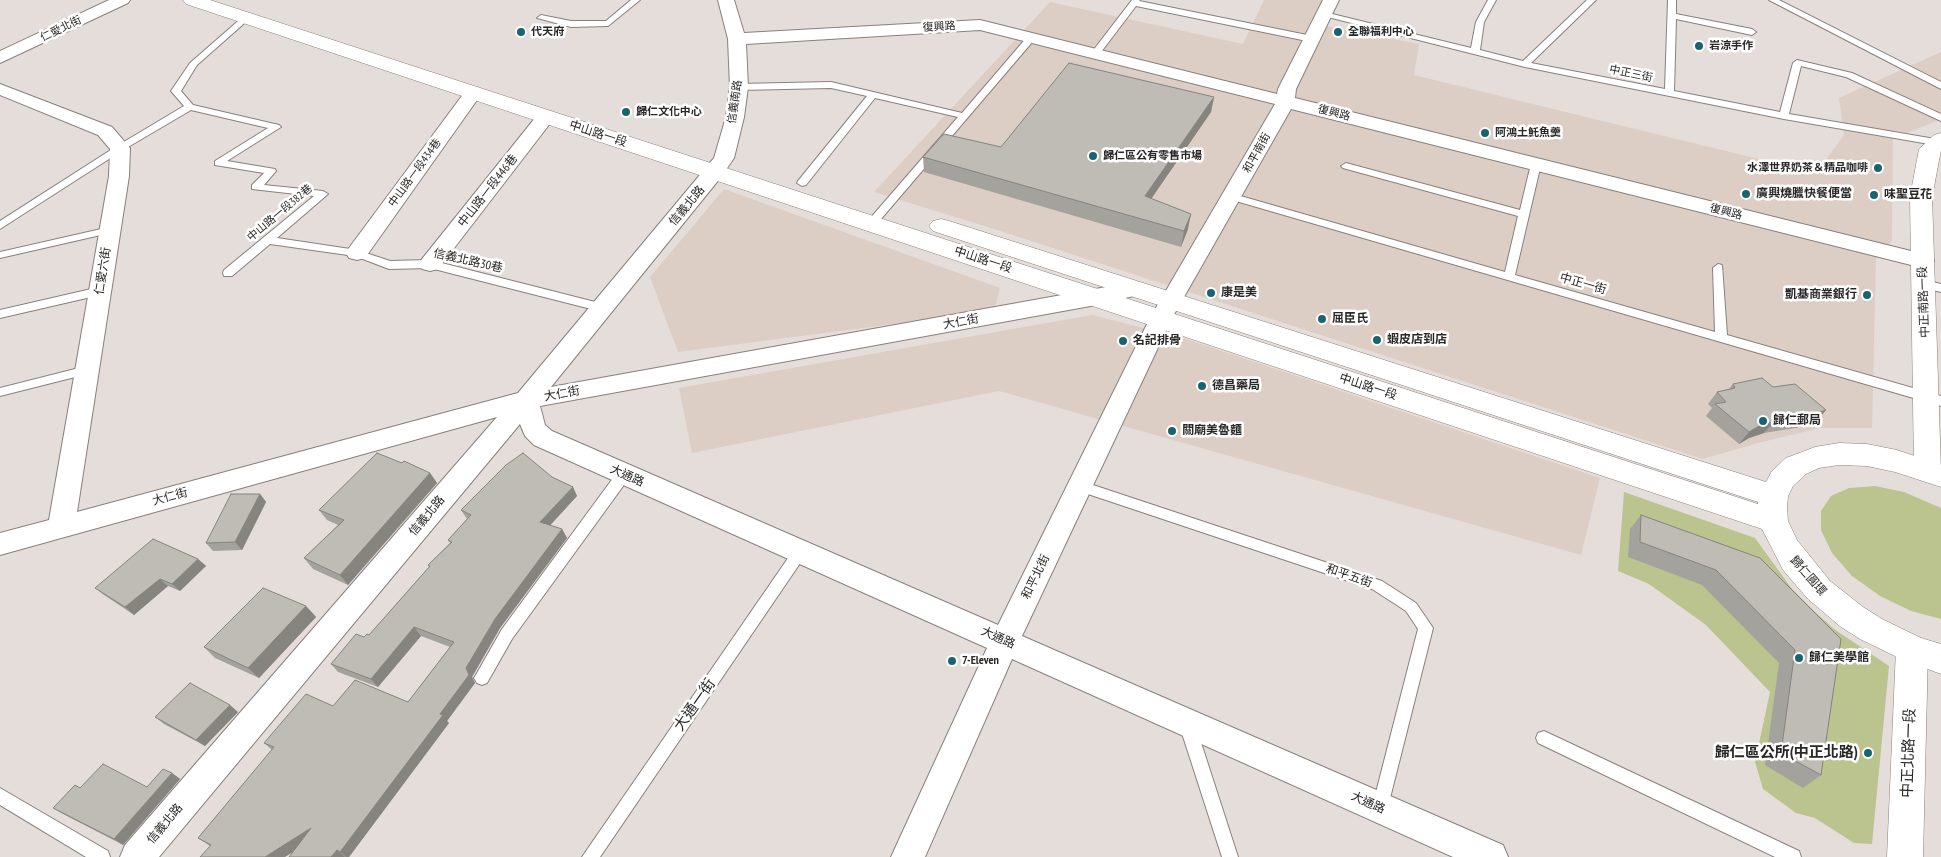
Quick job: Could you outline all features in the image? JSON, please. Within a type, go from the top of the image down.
[{"type":"main road","name":"中山路一段","points":[[192,0],[242,9],[878,216],[1134,289],[1166,309]]},
{"type":"main road","name":"中山路一段","points":[[242,9],[473,93],[546,117],[719,165],[802,183],[878,216],[1096,298],[1166,309],[1774,508]]},
{"type":"main road","name":"中正南路一段","points":[[1934,473],[1934,399],[1929,278],[1921,198],[1930,149],[1939,142]]},
{"type":"main road","points":[[1774,508],[1782,479],[1796,466],[1815,458],[1839,454],[1867,455],[1897,461],[1934,473]]},
{"type":"main road","name":"歸仁圓環","points":[[1774,508],[1778,533],[1794,561],[1819,590],[1852,617],[1891,640],[1927,654]]},
{"type":"main road","name":"中正北路一段","points":[[1905,857],[1927,654]]},
{"type":"street","name":"仁愛北街","points":[[0,58],[122,0]]},
{"type":"street","name":"信義南路","points":[[719,165],[735,117],[740,87],[737,39],[726,0]]},
{"type":"street","name":"和平南街","points":[[1166,309],[1233,196],[1286,101],[1287,89],[1328,7]]},
{"type":"street","name":"復興路","points":[[737,39],[980,25],[1536,164],[1929,278]]},
{"type":"street","points":[[0,89],[105,131],[120,148]]},
{"type":"street","name":"中山路一段434巷","points":[[357,253],[473,93]]},
{"type":"street","name":"中山路一段446巷","points":[[430,264],[546,117]]},
{"type":"street","name":"仁愛六街","points":[[62,526],[119,176],[120,148]]},
{"type":"street","name":"信義北路","points":[[137,857],[526,400],[719,165]]},
{"type":"street","name":"大仁街","points":[[0,544],[526,400],[1096,298],[1134,289]]},
{"type":"street","name":"和平北街","points":[[908,857],[1005,641],[1166,309]]},
{"type":"street","name":"大通路","points":[[526,400],[534,428],[543,438],[1491,857]]},
{"type":"lane","points":[[541,18],[571,24],[608,23],[636,0]]},
{"type":"lane","points":[[1475,52],[1480,22],[1492,0]]},
{"type":"lane","points":[[1525,64],[1592,0]]},
{"type":"lane","points":[[1669,94],[1672,0]]},
{"type":"lane","points":[[1773,0],[1941,86]]},
{"type":"lane","points":[[1096,54],[1136,1],[1312,39]]},
{"type":"lane","name":"中正三街","points":[[1328,7],[1475,52],[1525,64],[1784,116],[1939,142]]},
{"type":"lane","points":[[0,226],[120,148],[190,107],[176,91],[194,63],[242,9]]},
{"type":"lane","points":[[1672,16],[1752,32]]},
{"type":"lane","points":[[878,216],[1031,38]]},
{"type":"lane","points":[[1784,116],[1797,63],[1849,76],[1941,118]]},
{"type":"lane","points":[[740,87],[831,85],[964,116]]},
{"type":"lane","points":[[802,183],[873,94]]},
{"type":"lane","name":"中山路一段382巷","points":[[190,107],[276,127],[218,163],[271,171],[256,187],[323,194],[228,273]]},
{"type":"lane","points":[[1509,276],[1536,164]]},
{"type":"lane","points":[[1346,166],[1524,214]]},
{"type":"lane","name":"中正一街","points":[[1233,196],[1934,399]]},
{"type":"lane","points":[[0,254],[110,230]]},
{"type":"lane","name":"信義北路30巷","points":[[267,240],[357,253],[389,264],[430,264],[603,308]]},
{"type":"lane","points":[[1718,268],[1721,338]]},
{"type":"lane","points":[[0,314],[100,291]]},
{"type":"lane","points":[[0,392],[87,370]]},
{"type":"lane","points":[[482,678],[507,634],[624,474]]},
{"type":"lane","name":"和平五街","points":[[1081,486],[1377,585],[1411,607],[1426,628],[1380,808]]},
{"type":"lane","name":"大通一街","points":[[590,857],[800,552]]},
{"type":"lane","points":[[1187,723],[1230,857]]},
{"type":"lane","points":[[1544,738],[1794,857]]},
{"type":"lane","points":[[0,796],[102,857]]},
{"type":"shaded area","points":[[1264,0],[1323,0],[1310,23],[1419,44],[1414,75],[1816,173],[1844,135],[1839,98],[1941,52],[1941,119],[1893,139],[1892,241],[1876,259],[1872,428],[1820,428],[1703,459],[991,228],[874,192],[1050,2],[1243,44]]},
{"type":"shaded area","points":[[724,189],[1000,288],[994,311],[678,352],[650,277]]},
{"type":"shaded area","points":[[1092,315],[1183,338],[1600,478],[1581,555],[999,391],[692,453],[679,388]]},
{"type":"green space","points":[[1875,486],[1904,492],[1941,508],[1941,619],[1911,611],[1880,596],[1852,576],[1832,553],[1821,530],[1821,511],[1831,496],[1849,488]]},
{"type":"green space","points":[[1624,492],[1755,538],[1792,589],[1813,610],[1834,629],[1889,666],[1872,844],[1854,843],[1815,818],[1796,813],[1763,789],[1755,762],[1770,692],[1706,625],[1649,584],[1618,571]]},
{"type":"building","name":"歸仁區公有零售市場","points":[[1069,63],[1214,97],[1145,196],[1191,214],[1184,231],[923,157],[944,134],[1001,147]]},
{"type":"building","name":"歸仁郵局","points":[[1762,378],[1773,387],[1795,384],[1826,410],[1806,416],[1775,421],[1759,426],[1749,432],[1715,404],[1726,402],[1717,392],[1735,388],[1733,384]]},
{"type":"building","points":[[377,453],[402,463],[404,461],[430,473],[340,575],[304,558],[344,520],[319,510]]},
{"type":"building","points":[[523,453],[552,477],[573,487],[540,522],[562,529],[495,619],[466,668],[469,675],[440,714],[443,715],[340,852],[337,850],[331,857],[289,857],[311,828],[265,857],[200,857],[211,845],[198,838],[274,747],[264,743],[306,694],[333,706],[355,680],[408,702],[454,642],[414,627],[371,679],[331,664],[356,634],[364,637],[367,634],[369,635],[430,566],[428,565],[452,542],[448,540],[471,515],[461,510],[506,465]]},
{"type":"building","points":[[231,494],[260,494],[235,542],[206,543]]},
{"type":"building","points":[[1641,515],[1760,558],[1841,639],[1821,775],[1781,753],[1795,650],[1716,570],[1640,542]]},
{"type":"building","points":[[153,539],[198,559],[172,584],[160,579],[125,607],[95,588]]},
{"type":"building","points":[[263,588],[306,606],[248,668],[204,647]]},
{"type":"building","points":[[190,683],[230,705],[196,740],[155,717]]},
{"type":"building","points":[[103,764],[147,787],[163,769],[172,773],[114,839],[53,808],[75,785],[80,788]]},
{"type":"place","name":"代天府","points":[[521,32]]},
{"type":"place","name":"全聯福利中心","points":[[1338,32]]},
{"type":"place","name":"岩涼手作","points":[[1699,46]]},
{"type":"place","name":"歸仁文化中心","points":[[626,112]]},
{"type":"place","name":"阿鴻土魠魚羹","points":[[1485,133]]},
{"type":"place","name":"歸仁區公有零售市場","points":[[1093,156]]},
{"type":"place","name":"水澤世界奶茶＆精品咖啡","points":[[1878,168]]},
{"type":"place","name":"廣興燒臘快餐便當","points":[[1746,194]]},
{"type":"place","name":"味聖豆花","points":[[1874,195]]},
{"type":"place","name":"康是美","points":[[1211,293]]},
{"type":"place","name":"凱基商業銀行","points":[[1867,295]]},
{"type":"place","name":"屈臣氏","points":[[1322,319]]},
{"type":"place","name":"蝦皮店到店","points":[[1377,340]]},
{"type":"place","name":"名記排骨","points":[[1123,341]]},
{"type":"place","name":"德昌藥局","points":[[1202,386]]},
{"type":"place","name":"歸仁郵局","points":[[1763,421]]},
{"type":"place","name":"關廟美魯麵","points":[[1172,431]]},
{"type":"place","name":"歸仁美學館","points":[[1799,658]]},
{"type":"place","name":"7-Eleven","points":[[952,661]]},
{"type":"place","name":"歸仁區公所(中正北路)","points":[[1868,753]]}]
